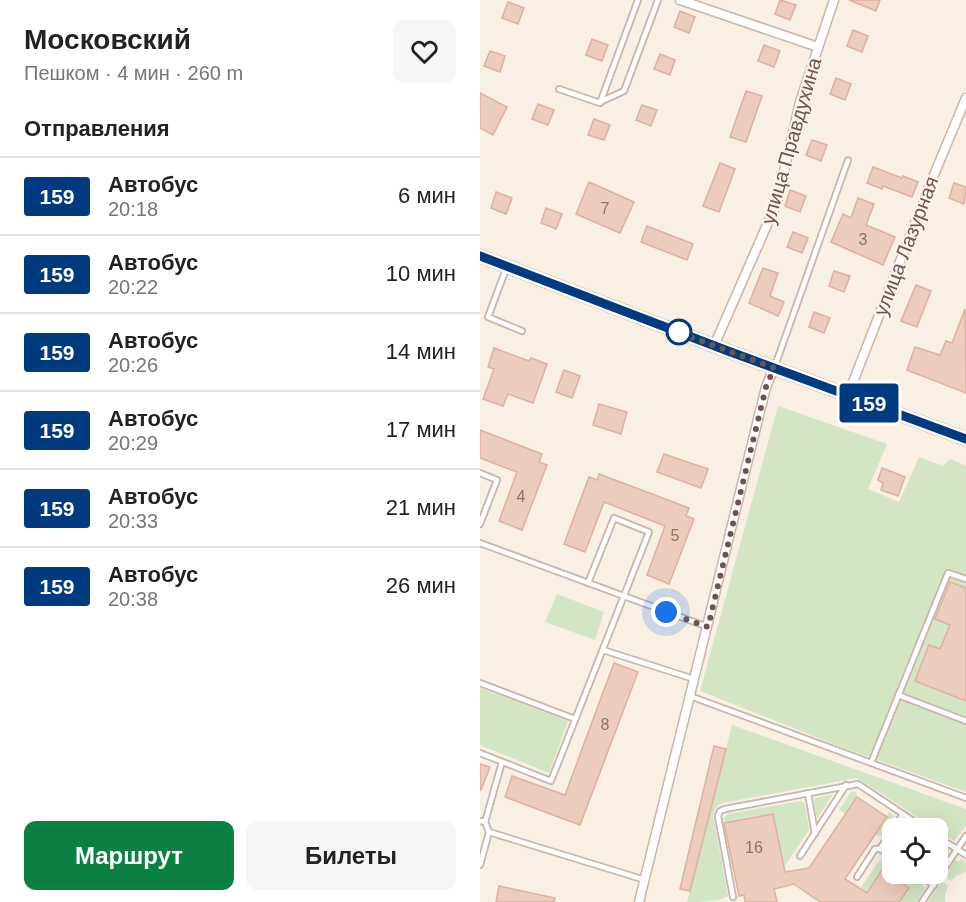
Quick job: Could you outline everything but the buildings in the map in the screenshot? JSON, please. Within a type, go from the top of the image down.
[{"type":"main road","points":[[480,256],[966,439]]},
{"type":"street","points":[[680,0],[818,47]]},
{"type":"street","name":"улица Правдухина","points":[[714,346],[777,202],[800,102],[834,0]]},
{"type":"street","name":"улица Лазурная","points":[[848,395],[966,99]]},
{"type":"street","points":[[639,902],[766,387],[774,368]]},
{"type":"lane","points":[[600,103],[638,0]]},
{"type":"lane","points":[[559,89],[600,103],[624,91],[658,0]]},
{"type":"lane","points":[[774,368],[849,160]]},
{"type":"lane","points":[[507,266],[488,317],[522,331]]},
{"type":"lane","points":[[480,473],[497,480],[480,524]]},
{"type":"lane","points":[[480,753],[551,781],[649,532],[614,518],[588,583]]},
{"type":"lane","points":[[480,543],[708,627]]},
{"type":"lane","points":[[871,762],[948,573],[966,579]]},
{"type":"lane","points":[[603,651],[694,680]]},
{"type":"lane","points":[[480,683],[575,719]]},
{"type":"lane","points":[[898,695],[966,721]]},
{"type":"lane","points":[[690,696],[966,798]]},
{"type":"lane","points":[[502,762],[482,822],[489,832],[645,880]]},
{"type":"lane","points":[[733,897],[718,816],[720,811],[859,785],[909,818]]},
{"type":"lane","points":[[800,856],[846,786]]},
{"type":"lane","points":[[808,793],[814,834]]},
{"type":"lane","points":[[900,818],[903,814]]},
{"type":"lane","points":[[480,865],[489,832]]},
{"type":"lane","points":[[922,902],[966,836]]},
{"type":"lane","points":[[948,844],[966,855]]},
{"type":"lane","points":[[857,877],[875,849],[880,849],[882,846]]},
{"type":"green space","points":[[778,406],[887,444],[868,489],[899,502],[919,457],[943,466],[950,459],[966,466],[966,792],[836,745],[700,691]]},
{"type":"green space","points":[[557,594],[604,612],[595,640],[545,622]]},
{"type":"green space","points":[[480,688],[568,721],[549,773],[480,745]]},
{"type":"green space","points":[[732,725],[966,809],[966,826],[954,841],[948,837],[948,818],[919,818],[857,778],[723,803],[718,805],[713,814],[728,896],[714,901],[687,902]]},
{"type":"green space","points":[[851,792],[856,792],[857,797],[846,814],[839,810]]},
{"type":"green space","points":[[833,794],[817,819],[815,798]]},
{"type":"green space","points":[[801,801],[805,804],[809,830],[784,867],[773,814],[724,823],[724,818],[728,814]]},
{"type":"green space","points":[[889,812],[894,816],[893,818],[885,818]]},
{"type":"green space","points":[[882,823],[882,835],[875,834]]},
{"type":"green space","points":[[961,859],[966,862],[966,872],[951,881],[948,878],[948,871],[955,860],[959,862]]},
{"type":"green space","points":[[882,860],[882,871],[866,893],[860,889]]},
{"type":"green space","points":[[903,884],[921,884],[925,889],[917,902],[899,902],[909,888]]},
{"type":"green space","points":[[940,884],[948,886],[945,902],[928,902]]},
{"type":"bus line","name":"159","points":[[480,256],[966,439]]},
{"type":"route","points":[[666,612],[708,627],[766,387],[774,368],[672,330],[679,332]]}]
